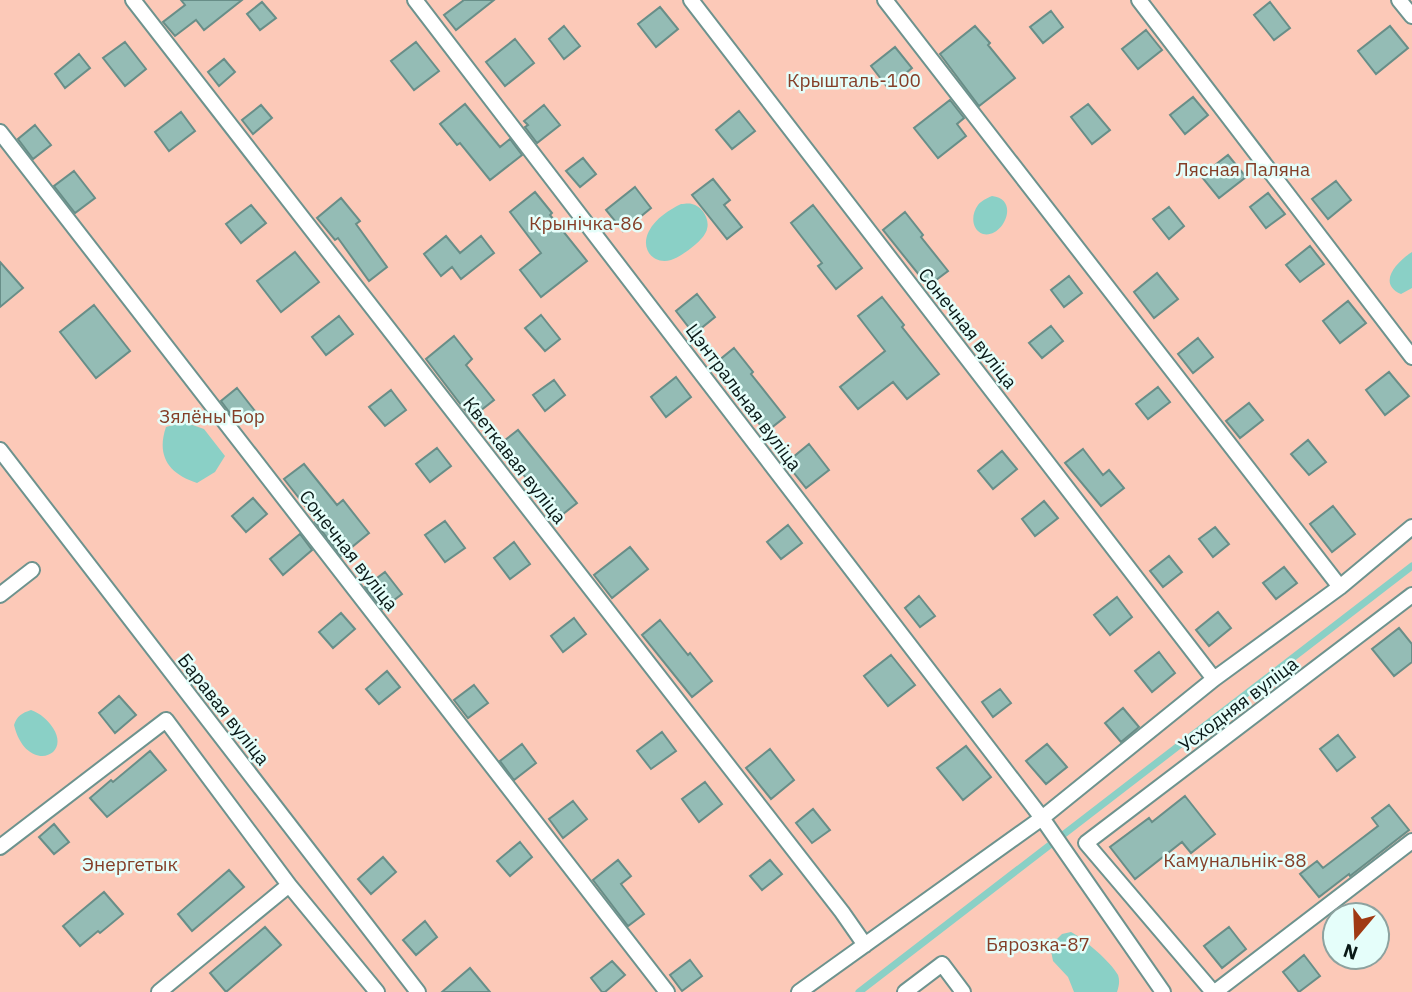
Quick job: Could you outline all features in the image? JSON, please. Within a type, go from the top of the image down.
[{"type":"lane","name":"Кветкавая вуліца","points":[[132,0],[865,945]]},
{"type":"lane","name":"Цэнтральная вуліца","points":[[415,0],[1042,818],[1163,992]]},
{"type":"lane","name":"Сонечная вуліца","points":[[691,0],[1214,679]]},
{"type":"lane","points":[[885,0],[1340,587]]},
{"type":"lane","points":[[1139,0],[1412,357]]},
{"type":"lane","points":[[1399,0],[1412,16]]},
{"type":"lane","name":"Сонечная вуліца","points":[[0,132],[667,992]]},
{"type":"lane","name":"Баравая вуліца","points":[[0,450],[418,992]]},
{"type":"lane","points":[[799,992],[1042,818],[1214,679],[1340,587],[1412,527]]},
{"type":"lane","points":[[0,595],[32,570]]},
{"type":"lane","name":"Усходняя вуліца","points":[[1214,992],[1086,843],[1412,595]]},
{"type":"lane","points":[[0,846],[166,720],[289,885],[377,992]]},
{"type":"lane","points":[[1214,992],[1412,841]]},
{"type":"lane","points":[[159,992],[289,885]]},
{"type":"lane","points":[[905,992],[942,964],[963,992]]},
{"type":"green space","points":[[0,0],[1412,0],[1412,992],[0,992]]},
{"type":"water","points":[[992,196],[1006,204],[1006,218],[997,231],[983,234],[974,225],[974,213],[979,204]]},
{"type":"water","points":[[681,204],[696,205],[702,210],[707,221],[705,233],[697,243],[671,260],[653,258],[646,243],[649,231],[663,215]]},
{"type":"water","points":[[1412,252],[1412,288],[1401,294],[1390,284],[1390,278],[1396,266]]},
{"type":"water","points":[[184,422],[204,429],[225,456],[215,472],[197,483],[179,475],[164,455],[163,437],[166,427]]},
{"type":"water","points":[[31,710],[48,722],[57,738],[57,747],[45,756],[28,750],[14,725],[20,715]]},
{"type":"water","points":[[1071,932],[1097,951],[1115,970],[1119,979],[1117,992],[1074,992],[1068,977],[1053,961],[1051,951],[1054,942],[1062,934]]},
{"type":"building","points":[[181,0],[242,0],[204,30],[196,20],[175,36],[163,22],[185,5]]},
{"type":"building","points":[[464,0],[494,0],[456,30],[444,15]]},
{"type":"building","points":[[262,2],[276,18],[260,30],[247,14]]},
{"type":"building","points":[[1270,2],[1290,28],[1274,40],[1254,15]]},
{"type":"building","points":[[660,7],[678,29],[656,47],[638,24]]},
{"type":"building","points":[[1051,11],[1063,27],[1043,43],[1030,27]]},
{"type":"building","points":[[564,26],[580,46],[564,59],[549,39]]},
{"type":"building","points":[[975,26],[1015,78],[979,106],[940,54]]},
{"type":"building","points":[[1390,26],[1408,48],[1376,74],[1358,51]]},
{"type":"building","points":[[1146,30],[1162,50],[1138,69],[1122,49]]},
{"type":"building","points":[[515,39],[534,63],[505,86],[486,62]]},
{"type":"building","points":[[125,42],[146,69],[125,86],[103,58]]},
{"type":"building","points":[[416,42],[439,71],[414,90],[391,61]]},
{"type":"building","points":[[895,47],[912,68],[888,88],[871,66]]},
{"type":"building","points":[[79,54],[90,68],[65,88],[55,74]]},
{"type":"building","points":[[224,59],[235,72],[219,86],[208,72]]},
{"type":"building","points":[[1193,97],[1208,115],[1185,134],[1170,115]]},
{"type":"building","points":[[950,100],[964,118],[957,124],[966,136],[938,158],[914,128]]},
{"type":"building","points":[[465,104],[500,147],[510,139],[522,155],[490,180],[460,143],[457,145],[440,124]]},
{"type":"building","points":[[1088,104],[1110,130],[1092,144],[1071,117]]},
{"type":"building","points":[[261,105],[272,118],[253,134],[242,120]]},
{"type":"building","points":[[544,105],[560,125],[537,143],[525,127],[528,125],[524,121]]},
{"type":"building","points":[[739,111],[755,131],[732,149],[716,130]]},
{"type":"building","points":[[181,112],[195,131],[169,151],[155,132]]},
{"type":"building","points":[[35,125],[51,145],[33,159],[18,139]]},
{"type":"building","points":[[1228,155],[1246,177],[1219,198],[1201,176]]},
{"type":"building","points":[[583,158],[596,174],[580,187],[566,171]]},
{"type":"building","points":[[74,171],[95,198],[75,213],[54,186]]},
{"type":"building","points":[[713,179],[730,200],[724,205],[742,227],[727,239],[692,195]]},
{"type":"building","points":[[1336,181],[1351,200],[1328,219],[1312,199]]},
{"type":"building","points":[[635,187],[651,208],[623,231],[606,210]]},
{"type":"building","points":[[535,192],[587,261],[541,297],[520,270],[541,253],[510,212]]},
{"type":"building","points":[[1268,193],[1285,214],[1266,228],[1250,207]]},
{"type":"building","points":[[341,198],[360,221],[356,224],[387,267],[369,281],[338,238],[335,240],[317,218]]},
{"type":"building","points":[[251,205],[266,223],[241,243],[226,224]]},
{"type":"building","points":[[813,205],[862,268],[836,289],[818,266],[822,263],[791,223]]},
{"type":"building","points":[[1169,207],[1184,226],[1169,239],[1153,219]]},
{"type":"building","points":[[905,212],[948,271],[928,286],[883,230]]},
{"type":"building","points":[[446,236],[460,253],[481,236],[494,253],[461,279],[452,267],[441,276],[424,254]]},
{"type":"building","points":[[1310,246],[1324,264],[1300,282],[1286,265]]},
{"type":"building","points":[[295,252],[319,282],[281,312],[257,281]]},
{"type":"building","points":[[0,262],[23,288],[0,307]]},
{"type":"building","points":[[1157,273],[1178,299],[1154,318],[1134,292]]},
{"type":"building","points":[[1069,276],[1082,293],[1064,307],[1051,290]]},
{"type":"building","points":[[697,294],[715,317],[694,334],[676,311]]},
{"type":"building","points":[[882,297],[939,374],[907,399],[893,382],[858,409],[840,387],[885,351],[858,316]]},
{"type":"building","points":[[1348,301],[1366,323],[1340,343],[1323,321]]},
{"type":"building","points":[[94,305],[130,351],[96,378],[60,332]]},
{"type":"building","points":[[541,315],[560,339],[545,351],[525,328]]},
{"type":"building","points":[[339,316],[353,334],[326,355],[312,337]]},
{"type":"building","points":[[1051,326],[1063,341],[1042,358],[1029,343]]},
{"type":"building","points":[[454,336],[472,359],[466,365],[494,400],[471,418],[426,359]]},
{"type":"building","points":[[1198,338],[1213,357],[1193,373],[1178,354]]},
{"type":"building","points":[[734,348],[785,417],[766,432],[712,366]]},
{"type":"building","points":[[1389,372],[1409,396],[1385,415],[1366,390]]},
{"type":"building","points":[[676,377],[691,397],[666,417],[651,397]]},
{"type":"building","points":[[554,380],[565,395],[545,411],[533,395]]},
{"type":"building","points":[[1158,387],[1170,402],[1148,419],[1136,404]]},
{"type":"building","points":[[237,388],[255,411],[238,424],[221,401]]},
{"type":"building","points":[[391,390],[406,410],[385,426],[369,407]]},
{"type":"building","points":[[1249,403],[1263,420],[1240,438],[1226,421]]},
{"type":"building","points":[[518,430],[577,503],[558,518],[522,473],[519,476],[496,447]]},
{"type":"building","points":[[1308,440],[1326,462],[1309,475],[1291,454]]},
{"type":"building","points":[[809,444],[829,470],[806,488],[786,463]]},
{"type":"building","points":[[437,448],[451,466],[430,482],[416,464]]},
{"type":"building","points":[[1083,449],[1103,475],[1109,470],[1124,488],[1101,506],[1065,463]]},
{"type":"building","points":[[1002,451],[1017,469],[993,489],[978,471]]},
{"type":"building","points":[[304,464],[337,505],[343,500],[369,533],[341,556],[284,479]]},
{"type":"building","points":[[253,498],[267,514],[246,532],[232,516]]},
{"type":"building","points":[[1044,501],[1058,518],[1035,536],[1022,519]]},
{"type":"building","points":[[1333,506],[1355,534],[1332,552],[1310,524]]},
{"type":"building","points":[[445,521],[465,548],[445,562],[425,535]]},
{"type":"building","points":[[788,525],[802,543],[781,559],[767,542]]},
{"type":"building","points":[[1215,527],[1229,544],[1213,557],[1199,539]]},
{"type":"building","points":[[300,534],[312,550],[283,575],[270,559]]},
{"type":"building","points":[[514,542],[530,564],[510,579],[494,558]]},
{"type":"building","points":[[630,547],[648,569],[612,598],[594,575]]},
{"type":"building","points":[[1169,556],[1182,572],[1163,587],[1150,571]]},
{"type":"building","points":[[1284,567],[1297,583],[1276,599],[1263,583]]},
{"type":"building","points":[[385,572],[402,594],[382,609],[365,587]]},
{"type":"building","points":[[919,596],[935,616],[920,627],[905,608]]},
{"type":"building","points":[[1117,597],[1132,617],[1110,635],[1094,615]]},
{"type":"building","points":[[1218,612],[1231,628],[1209,646],[1196,630]]},
{"type":"building","points":[[341,613],[355,629],[333,648],[319,632]]},
{"type":"building","points":[[574,618],[586,634],[563,652],[551,636]]},
{"type":"building","points":[[660,620],[712,681],[692,697],[642,635]]},
{"type":"building","points":[[1399,628],[1412,644],[1412,662],[1394,676],[1372,649]]},
{"type":"building","points":[[1159,652],[1175,673],[1152,692],[1135,671]]},
{"type":"building","points":[[891,655],[915,685],[888,706],[864,676]]},
{"type":"building","points":[[387,671],[400,687],[379,704],[366,689]]},
{"type":"building","points":[[474,685],[488,703],[468,718],[454,700]]},
{"type":"building","points":[[1000,689],[1011,703],[993,717],[982,702]]},
{"type":"building","points":[[119,696],[136,715],[115,733],[99,713]]},
{"type":"building","points":[[1123,708],[1139,727],[1121,742],[1105,723]]},
{"type":"building","points":[[662,732],[676,751],[651,769],[637,751]]},
{"type":"building","points":[[1338,735],[1355,757],[1337,771],[1320,749]]},
{"type":"building","points":[[522,744],[536,763],[514,780],[500,761]]},
{"type":"building","points":[[1047,744],[1067,767],[1046,784],[1026,761]]},
{"type":"building","points":[[966,746],[991,777],[963,800],[937,768]]},
{"type":"building","points":[[770,749],[794,780],[771,799],[746,768]]},
{"type":"building","points":[[150,751],[166,770],[107,817],[90,798]]},
{"type":"building","points":[[705,782],[722,804],[699,822],[682,799]]},
{"type":"building","points":[[1185,796],[1215,834],[1191,853],[1182,842],[1135,879],[1110,847],[1149,818],[1152,822]]},
{"type":"building","points":[[573,801],[587,819],[563,838],[549,819]]},
{"type":"building","points":[[1389,805],[1409,830],[1319,897],[1300,874],[1317,861],[1323,868],[1378,826],[1372,818]]},
{"type":"building","points":[[813,809],[830,830],[812,843],[796,823]]},
{"type":"building","points":[[54,824],[69,842],[54,854],[39,837]]},
{"type":"building","points":[[520,842],[532,857],[510,876],[497,861]]},
{"type":"building","points":[[383,857],[396,872],[371,894],[358,879]]},
{"type":"building","points":[[618,860],[631,876],[621,884],[644,914],[628,926],[593,880]]},
{"type":"building","points":[[770,860],[782,874],[762,890],[750,876]]},
{"type":"building","points":[[229,870],[244,887],[192,931],[178,914]]},
{"type":"building","points":[[104,892],[123,914],[80,946],[63,926]]},
{"type":"building","points":[[425,921],[437,937],[416,955],[403,940]]},
{"type":"building","points":[[265,927],[281,945],[226,992],[210,973]]},
{"type":"building","points":[[1229,927],[1246,949],[1222,968],[1204,946]]},
{"type":"building","points":[[1304,955],[1320,976],[1299,992],[1283,972]]},
{"type":"building","points":[[690,960],[702,976],[682,991],[670,975]]},
{"type":"building","points":[[612,961],[625,975],[602,992],[591,978]]},
{"type":"building","points":[[470,968],[490,992],[442,992]]},
{"type":"waterway","points":[[859,992],[1412,566]]},
{"type":"park label","name":"Крышталь-100","points":[[854,80]]},
{"type":"park label","name":"Лясная Паляна","points":[[1243,169]]},
{"type":"park label","name":"Крынічка-86","points":[[586,223]]},
{"type":"park label","name":"Зялёны Бор","points":[[212,416]]},
{"type":"park label","name":"Камунальнік-88","points":[[1235,860]]},
{"type":"park label","name":"Энергетык","points":[[130,864]]},
{"type":"park label","name":"Бярозка-87","points":[[1038,944]]}]
